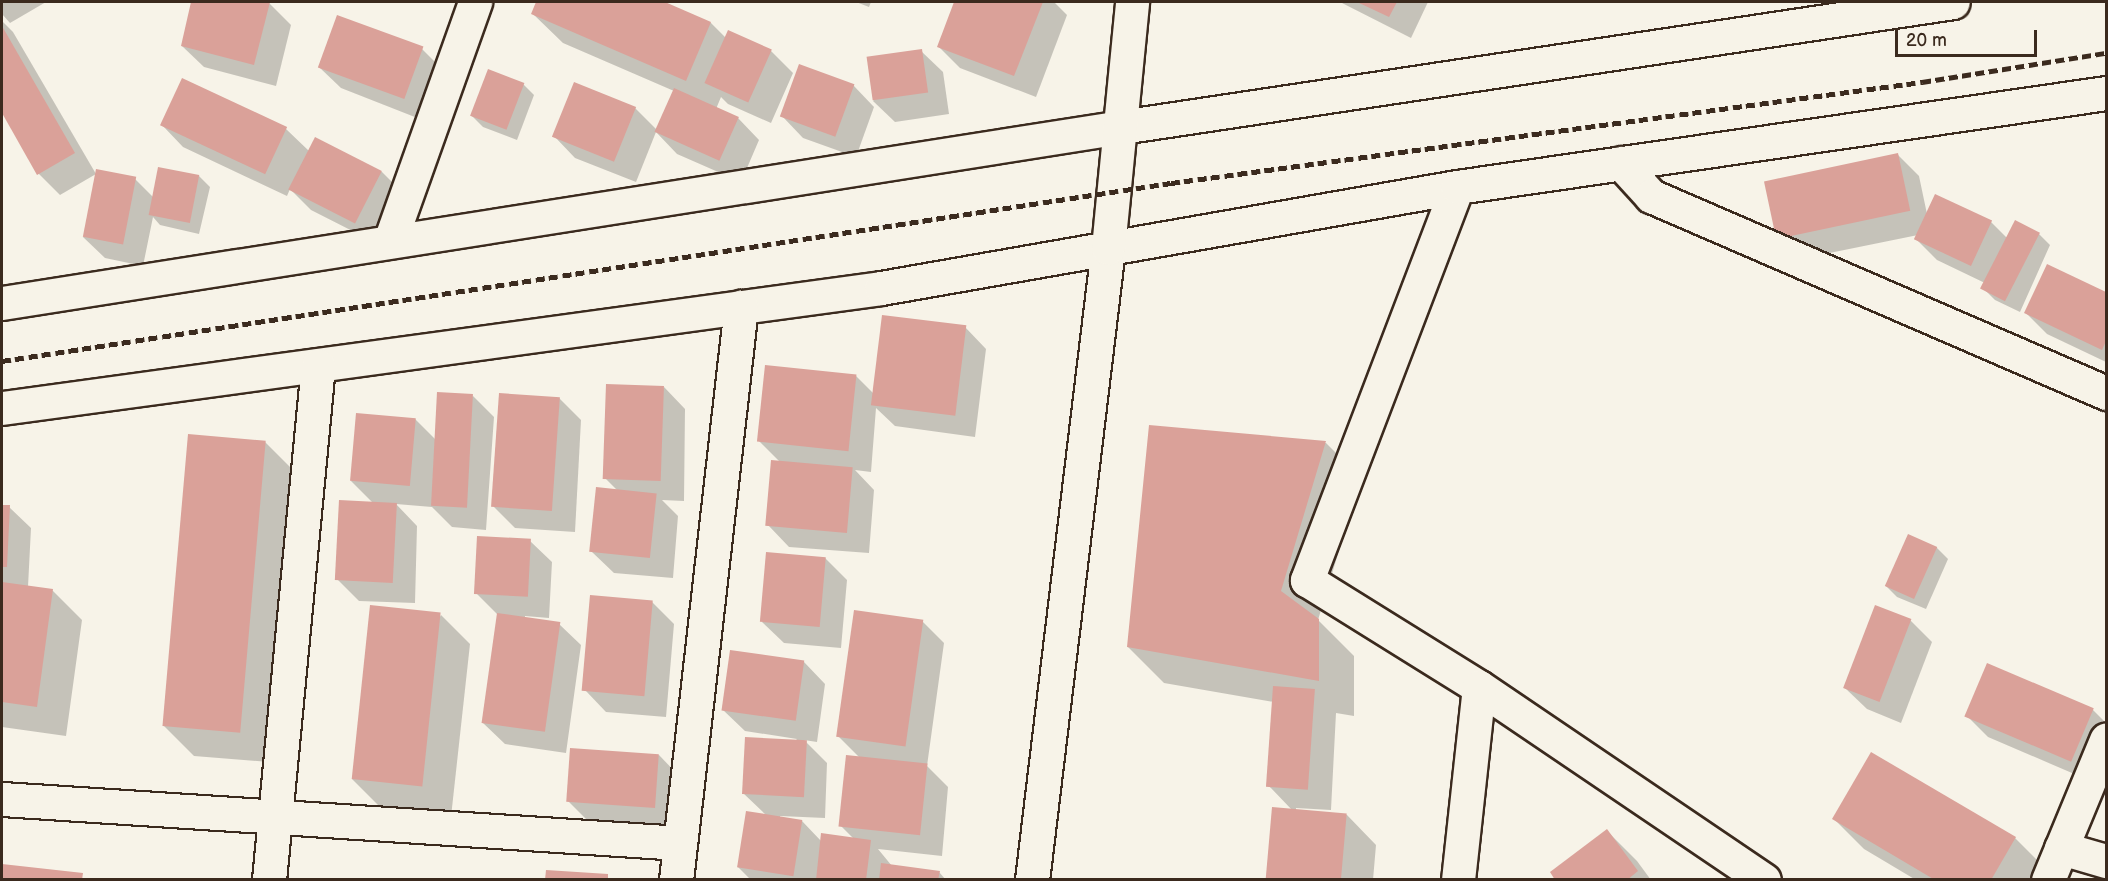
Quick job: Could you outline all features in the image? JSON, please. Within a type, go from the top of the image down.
[{"type":"street","points":[[390,241],[475,2]]},
{"type":"street","points":[[1032,879],[1108,248],[1132,2]]},
{"type":"street","points":[[2,303],[1121,126],[1953,2]]},
{"type":"street","points":[[2,408],[881,288],[1457,187],[2106,93]]},
{"type":"street","points":[[1621,163],[1652,196],[2106,393]]},
{"type":"street","points":[[1457,187],[1307,580],[1479,687],[1764,879]]},
{"type":"street","points":[[676,879],[741,307]]},
{"type":"street","points":[[269,879],[277,817],[318,365]]},
{"type":"street","points":[[1458,879],[1479,687]]},
{"type":"street","points":[[2048,879],[2106,740]]},
{"type":"street","points":[[2,800],[680,843]]},
{"type":"street","points":[[2061,848],[2106,861]]},
{"type":"building","points":[[191,2],[270,2],[254,65],[181,46]]},
{"type":"building","points":[[536,2],[665,2],[711,22],[686,81],[531,14]]},
{"type":"building","points":[[954,2],[1043,2],[1014,76],[937,47]]},
{"type":"building","points":[[1357,2],[1397,2],[1389,17]]},
{"type":"building","points":[[337,15],[423,46],[404,99],[318,68]]},
{"type":"building","points":[[2,26],[75,153],[37,175],[2,113]]},
{"type":"building","points":[[728,30],[772,50],[748,103],[704,83]]},
{"type":"building","points":[[922,49],[928,93],[873,100],[867,57]]},
{"type":"building","points":[[799,64],[854,84],[835,137],[780,117]]},
{"type":"building","points":[[488,69],[524,83],[506,130],[470,116]]},
{"type":"building","points":[[182,78],[287,127],[265,174],[160,125]]},
{"type":"building","points":[[574,82],[636,107],[614,162],[552,137]]},
{"type":"building","points":[[674,88],[739,117],[719,161],[654,132]]},
{"type":"building","points":[[315,137],[382,171],[355,224],[288,190]]},
{"type":"building","points":[[1898,153],[1910,211],[1776,239],[1764,181]]},
{"type":"building","points":[[158,167],[199,175],[190,223],[149,215]]},
{"type":"building","points":[[96,169],[136,177],[123,245],[83,237]]},
{"type":"building","points":[[1935,194],[1992,221],[1971,266],[1914,239]]},
{"type":"building","points":[[2015,220],[2040,233],[2005,301],[1980,289]]},
{"type":"building","points":[[2047,264],[2106,292],[2106,341],[2102,350],[2024,313]]},
{"type":"building","points":[[882,315],[966,325],[955,416],[871,405]]},
{"type":"building","points":[[765,365],[856,375],[848,451],[757,442]]},
{"type":"building","points":[[606,384],[664,386],[661,481],[603,479]]},
{"type":"building","points":[[437,392],[473,394],[467,508],[431,506]]},
{"type":"building","points":[[499,393],[560,397],[552,511],[491,507]]},
{"type":"building","points":[[356,413],[416,418],[410,486],[350,481]]},
{"type":"building","points":[[1149,425],[1326,441],[1281,591],[1319,619],[1319,681],[1127,647]]},
{"type":"building","points":[[188,434],[266,441],[240,733],[162,726]]},
{"type":"building","points":[[771,460],[853,467],[847,533],[765,526]]},
{"type":"building","points":[[596,487],[657,493],[650,558],[589,552]]},
{"type":"building","points":[[339,500],[397,503],[393,583],[335,580]]},
{"type":"building","points":[[2,505],[10,505],[7,567],[2,567]]},
{"type":"building","points":[[1908,534],[1937,547],[1914,599],[1885,586]]},
{"type":"building","points":[[477,536],[531,539],[528,597],[474,594]]},
{"type":"building","points":[[766,552],[826,557],[820,627],[760,622]]},
{"type":"building","points":[[2,582],[53,589],[37,707],[2,702]]},
{"type":"building","points":[[590,595],[653,600],[644,696],[582,691]]},
{"type":"building","points":[[370,605],[441,612],[422,786],[352,779]]},
{"type":"building","points":[[1875,605],[1911,619],[1880,702],[1843,688]]},
{"type":"building","points":[[854,610],[923,620],[906,746],[836,737]]},
{"type":"building","points":[[497,613],[560,622],[545,732],[482,723]]},
{"type":"building","points":[[730,650],[804,660],[796,721],[722,710]]},
{"type":"building","points":[[1987,663],[2094,708],[2071,762],[1964,716]]},
{"type":"building","points":[[1273,686],[1315,689],[1308,790],[1266,787]]},
{"type":"building","points":[[745,737],[807,740],[804,797],[742,794]]},
{"type":"building","points":[[570,748],[659,754],[655,808],[566,802]]},
{"type":"building","points":[[1871,752],[2016,837],[1991,880],[1935,880],[1832,819]]},
{"type":"building","points":[[846,755],[928,764],[920,835],[838,827]]},
{"type":"building","points":[[1272,807],[1347,814],[1341,880],[1266,880]]},
{"type":"building","points":[[746,811],[802,820],[793,876],[737,867]]},
{"type":"building","points":[[1607,829],[1638,871],[1627,880],[1555,880],[1550,872]]},
{"type":"building","points":[[821,833],[871,840],[866,880],[816,880]]},
{"type":"building","points":[[881,863],[940,871],[938,880],[879,880]]},
{"type":"building","points":[[2,864],[83,873],[82,880],[2,880]]},
{"type":"building","points":[[546,870],[608,874],[608,880],[545,880]]},
{"type":"railway","points":[[2,361],[1171,183],[1922,82],[2106,53]]}]
